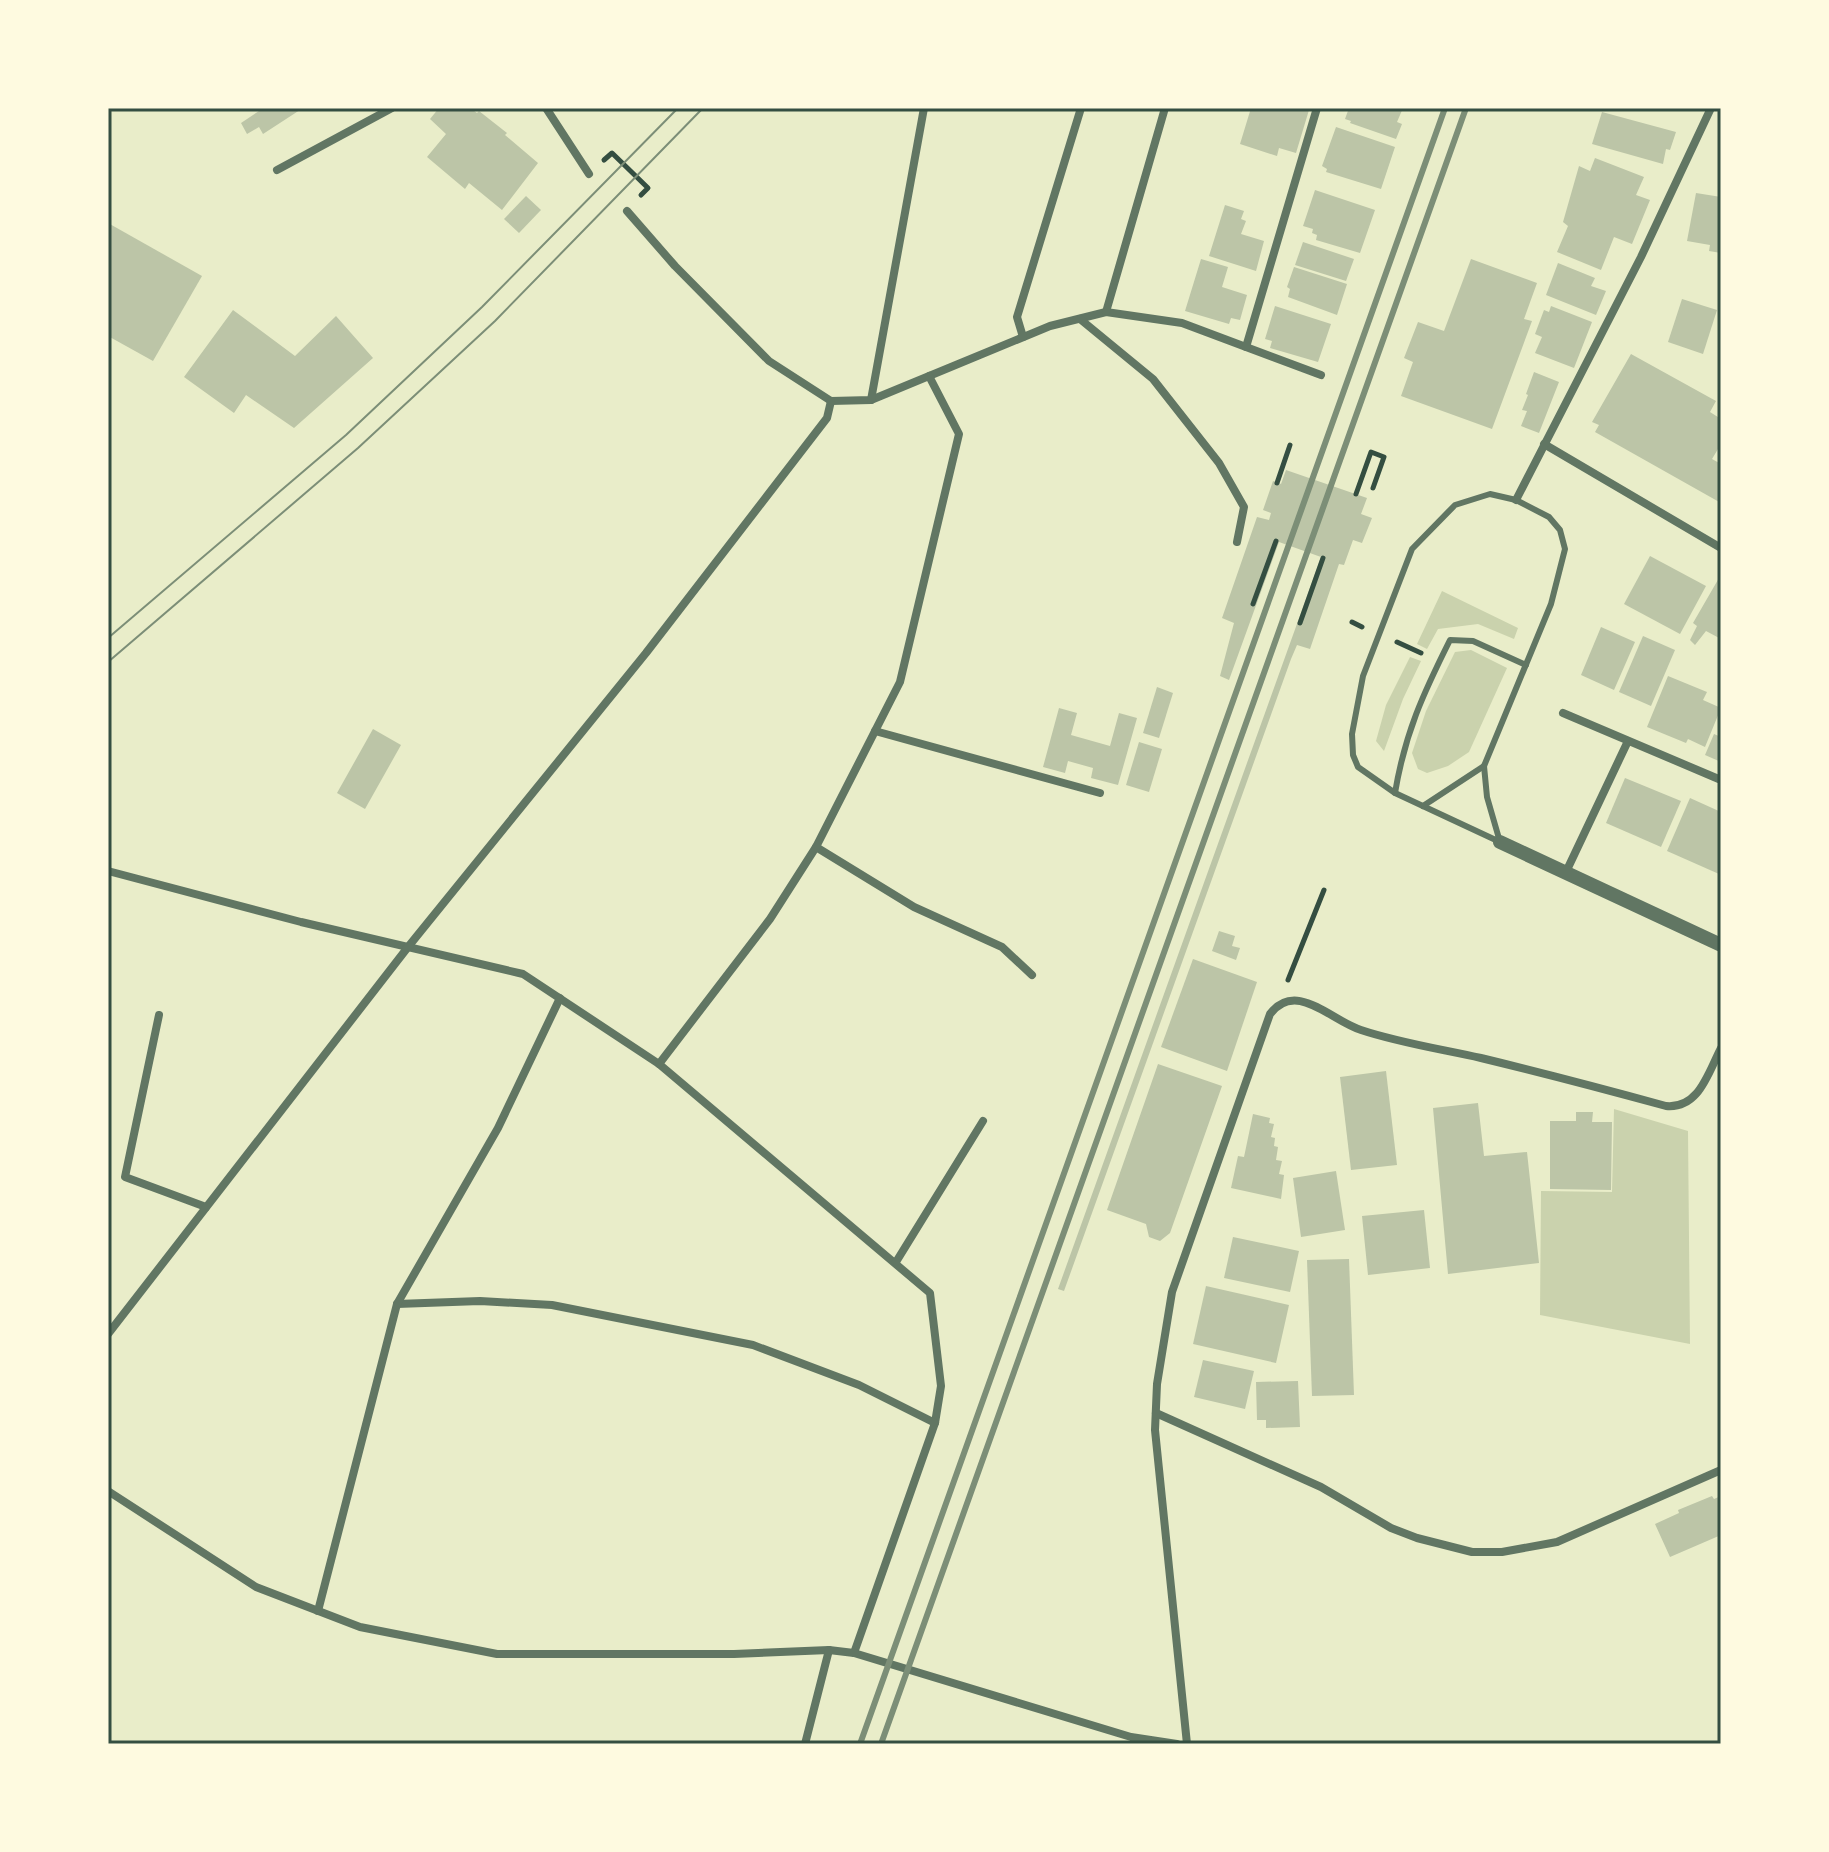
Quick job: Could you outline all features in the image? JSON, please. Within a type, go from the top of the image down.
[{"type":"street","points":[[277,170],[392,108]]},
{"type":"street","points":[[546,108],[589,174]]},
{"type":"street","points":[[871,400],[924,108]]},
{"type":"street","points":[[1023,337],[1017,317],[1081,108]]},
{"type":"street","points":[[1106,312],[1165,108]]},
{"type":"street","points":[[1246,347],[1317,108]]},
{"type":"street","points":[[1516,500],[1641,257],[1711,108]]},
{"type":"street","points":[[627,211],[669,261],[769,361],[831,401],[871,400],[1050,326],[1106,312],[1182,323],[1321,375]]},
{"type":"street","points":[[1080,319],[1153,379],[1219,463],[1244,507],[1237,542]]},
{"type":"street","points":[[659,1064],[770,919],[816,847],[900,682],[959,434],[929,376]]},
{"type":"street","points":[[108,1334],[408,947],[655,641],[827,418],[831,401]]},
{"type":"street","points":[[1544,444],[1721,548]]},
{"type":"street","points":[[1563,713],[1721,780]]},
{"type":"street","points":[[875,731],[1100,793]]},
{"type":"street","points":[[1566,872],[1628,741]]},
{"type":"street","points":[[1500,842],[1721,945]]},
{"type":"street","points":[[816,847],[914,907],[1002,947],[1032,975]]},
{"type":"street","points":[[108,871],[301,922],[523,974],[659,1064],[930,1293],[941,1386],[935,1423],[854,1653]]},
{"type":"street","points":[[318,1611],[397,1304],[498,1128],[560,998]]},
{"type":"street","points":[[1187,1744],[1158,1476],[1156,1413],[1162,1338],[1172,1292],[1270,1014],[1278,1003],[1291,998],[1305,1001],[1361,1030],[1666,1106],[1678,1107],[1690,1102],[1721,1048]]},
{"type":"street","points":[[159,1015],[125,1177],[206,1207]]},
{"type":"street","points":[[896,1262],[983,1121]]},
{"type":"street","points":[[397,1304],[480,1301],[552,1305],[753,1345],[859,1385],[935,1423]]},
{"type":"street","points":[[1156,1413],[1321,1487],[1391,1528],[1472,1552],[1502,1552],[1557,1542],[1721,1470]]},
{"type":"street","points":[[108,1491],[256,1587],[360,1627],[497,1654],[734,1654],[829,1650],[854,1653],[1131,1737],[1177,1744]]},
{"type":"street","points":[[805,1744],[829,1650]]},
{"type":"lane","points":[[1490,494],[1516,500],[1549,517],[1560,530],[1565,549],[1551,604],[1484,766],[1487,797],[1500,842],[1395,793],[1358,767],[1353,755],[1352,734],[1363,676],[1412,549],[1455,505],[1490,494]]},
{"type":"lane","points":[[1395,793],[1402,752],[1417,706],[1450,640],[1473,641],[1526,665]]},
{"type":"lane","points":[[1423,806],[1484,766]]},
{"type":"path","points":[[589,174],[612,153],[648,188],[627,211]]},
{"type":"path","points":[[1277,483],[1290,445]]},
{"type":"path","points":[[1356,494],[1371,452],[1384,457],[1373,488]]},
{"type":"path","points":[[1253,604],[1276,541]]},
{"type":"path","points":[[1300,623],[1323,558]]},
{"type":"path","points":[[1278,1003],[1324,890]]},
{"type":"green space","points":[[1442,591],[1518,628],[1514,639],[1478,624],[1438,629],[1427,649],[1417,644]]},
{"type":"green space","points":[[1471,650],[1507,668],[1469,752],[1448,766],[1427,773],[1418,769],[1412,753],[1426,711],[1455,652]]},
{"type":"green space","points":[[1410,657],[1421,661],[1384,751],[1376,741],[1386,705]]},
{"type":"green space","points":[[1614,1109],[1688,1131],[1690,1344],[1540,1315],[1541,1191],[1612,1192]]},
{"type":"building","points":[[257,108],[303,108],[263,134],[259,127],[247,134],[241,123],[259,111]]},
{"type":"building","points":[[439,108],[479,111],[538,163],[502,210],[469,183],[465,189],[427,157],[446,134],[430,119]]},
{"type":"building","points":[[1251,108],[1309,110],[1296,153],[1279,148],[1277,156],[1240,144]]},
{"type":"building","points":[[1349,108],[1403,108],[1397,122],[1402,124],[1396,139],[1350,123],[1345,119]]},
{"type":"building","points":[[1602,112],[1676,132],[1670,150],[1666,149],[1663,164],[1592,144]]},
{"type":"building","points":[[1336,127],[1395,147],[1381,189],[1326,172],[1327,169],[1322,166]]},
{"type":"building","points":[[1595,158],[1644,177],[1636,195],[1650,200],[1632,244],[1614,237],[1601,270],[1557,252],[1568,226],[1563,222],[1579,166],[1590,171]]},
{"type":"building","points":[[1315,190],[1375,210],[1360,253],[1316,240],[1313,229],[1303,226]]},
{"type":"building","points":[[1696,193],[1721,197],[1721,253],[1709,251],[1710,245],[1687,241]]},
{"type":"building","points":[[526,196],[541,210],[519,233],[504,219]]},
{"type":"building","points":[[1225,205],[1244,211],[1241,219],[1246,221],[1241,234],[1264,241],[1256,271],[1209,256]]},
{"type":"building","points":[[108,223],[202,276],[153,361],[108,336]]},
{"type":"building","points":[[1303,242],[1354,259],[1346,281],[1295,265]]},
{"type":"building","points":[[1201,259],[1228,267],[1222,287],[1247,295],[1240,320],[1231,318],[1229,324],[1185,311]]},
{"type":"building","points":[[1471,259],[1537,283],[1524,319],[1532,321],[1492,429],[1401,396],[1413,362],[1404,358],[1418,322],[1444,331]]},
{"type":"building","points":[[1558,263],[1595,278],[1591,286],[1606,291],[1596,315],[1546,295]]},
{"type":"building","points":[[1294,267],[1347,284],[1337,315],[1288,297],[1290,289],[1287,287]]},
{"type":"building","points":[[1682,299],[1717,310],[1703,354],[1668,342]]},
{"type":"building","points":[[1275,306],[1331,324],[1318,362],[1270,348],[1272,341],[1265,339]]},
{"type":"building","points":[[1551,306],[1592,322],[1574,368],[1535,353],[1542,337],[1535,334],[1544,310],[1549,312]]},
{"type":"building","points":[[233,310],[295,356],[336,316],[373,358],[294,428],[246,395],[234,413],[184,377]]},
{"type":"building","points":[[1631,354],[1716,401],[1710,412],[1721,419],[1721,444],[1712,459],[1721,464],[1721,503],[1595,432],[1599,425],[1592,422]]},
{"type":"building","points":[[1534,372],[1559,382],[1539,433],[1521,426],[1527,411],[1522,410]]},
{"type":"building","points":[[1286,470],[1367,498],[1361,514],[1372,518],[1362,543],[1353,540],[1344,565],[1339,564],[1310,649],[1297,645],[1291,659],[1064,1291],[1058,1289],[1321,557],[1279,542],[1229,680],[1220,676],[1234,623],[1222,618],[1257,517],[1269,520],[1271,513],[1263,510],[1273,481],[1281,484]]},
{"type":"building","points":[[1650,556],[1706,586],[1680,634],[1624,604]]},
{"type":"building","points":[[1719,578],[1721,639],[1706,631],[1695,645],[1690,640],[1697,626],[1693,623]]},
{"type":"building","points":[[1601,627],[1635,642],[1614,690],[1581,675]]},
{"type":"building","points":[[1643,636],[1675,650],[1651,706],[1619,692]]},
{"type":"building","points":[[1668,676],[1707,692],[1703,700],[1721,708],[1705,747],[1688,739],[1686,743],[1647,727]]},
{"type":"building","points":[[1157,687],[1173,693],[1159,738],[1143,733]]},
{"type":"building","points":[[1059,708],[1077,713],[1071,735],[1110,746],[1119,713],[1137,718],[1118,785],[1091,778],[1093,768],[1068,761],[1065,773],[1043,767]]},
{"type":"building","points":[[373,729],[401,745],[365,809],[337,793]]},
{"type":"building","points":[[1714,734],[1721,737],[1721,762],[1705,755]]},
{"type":"building","points":[[1139,742],[1162,749],[1149,792],[1126,785]]},
{"type":"building","points":[[1625,778],[1681,801],[1661,847],[1606,823]]},
{"type":"building","points":[[1690,798],[1721,812],[1719,874],[1667,851]]},
{"type":"building","points":[[1219,931],[1235,936],[1232,946],[1240,948],[1236,960],[1212,951]]},
{"type":"building","points":[[1193,959],[1257,982],[1227,1071],[1161,1047]]},
{"type":"building","points":[[1158,1064],[1222,1086],[1170,1233],[1160,1241],[1149,1237],[1146,1224],[1107,1210]]},
{"type":"building","points":[[1386,1071],[1397,1165],[1351,1170],[1340,1077]]},
{"type":"building","points":[[1478,1103],[1484,1156],[1527,1152],[1539,1263],[1448,1274],[1433,1108]]},
{"type":"building","points":[[1576,1112],[1593,1112],[1592,1122],[1612,1122],[1611,1190],[1550,1189],[1550,1121],[1576,1121]]},
{"type":"building","points":[[1253,1114],[1270,1118],[1269,1123],[1274,1124],[1271,1137],[1275,1138],[1274,1146],[1278,1147],[1276,1160],[1282,1161],[1279,1174],[1284,1175],[1281,1199],[1231,1188],[1238,1156],[1244,1157]]},
{"type":"building","points":[[1336,1171],[1345,1230],[1301,1237],[1293,1178]]},
{"type":"building","points":[[1424,1210],[1430,1268],[1368,1275],[1362,1216]]},
{"type":"building","points":[[1233,1237],[1299,1251],[1290,1292],[1224,1278]]},
{"type":"building","points":[[1349,1259],[1354,1395],[1312,1396],[1307,1260]]},
{"type":"building","points":[[1206,1286],[1289,1305],[1276,1363],[1193,1344]]},
{"type":"building","points":[[1203,1360],[1254,1371],[1245,1409],[1194,1397]]},
{"type":"building","points":[[1298,1381],[1300,1427],[1266,1428],[1266,1420],[1257,1420],[1256,1382]]},
{"type":"building","points":[[1712,1496],[1714,1499],[1721,1496],[1721,1535],[1670,1557],[1655,1524],[1679,1513],[1678,1510]]},
{"type":"tram line","points":[[108,638],[346,435],[482,307],[678,108]]},
{"type":"tram line","points":[[108,662],[358,448],[495,321],[703,108]]},
{"type":"railway","points":[[860,1744],[1445,108]]},
{"type":"railway","points":[[881,1744],[1466,108]]}]
